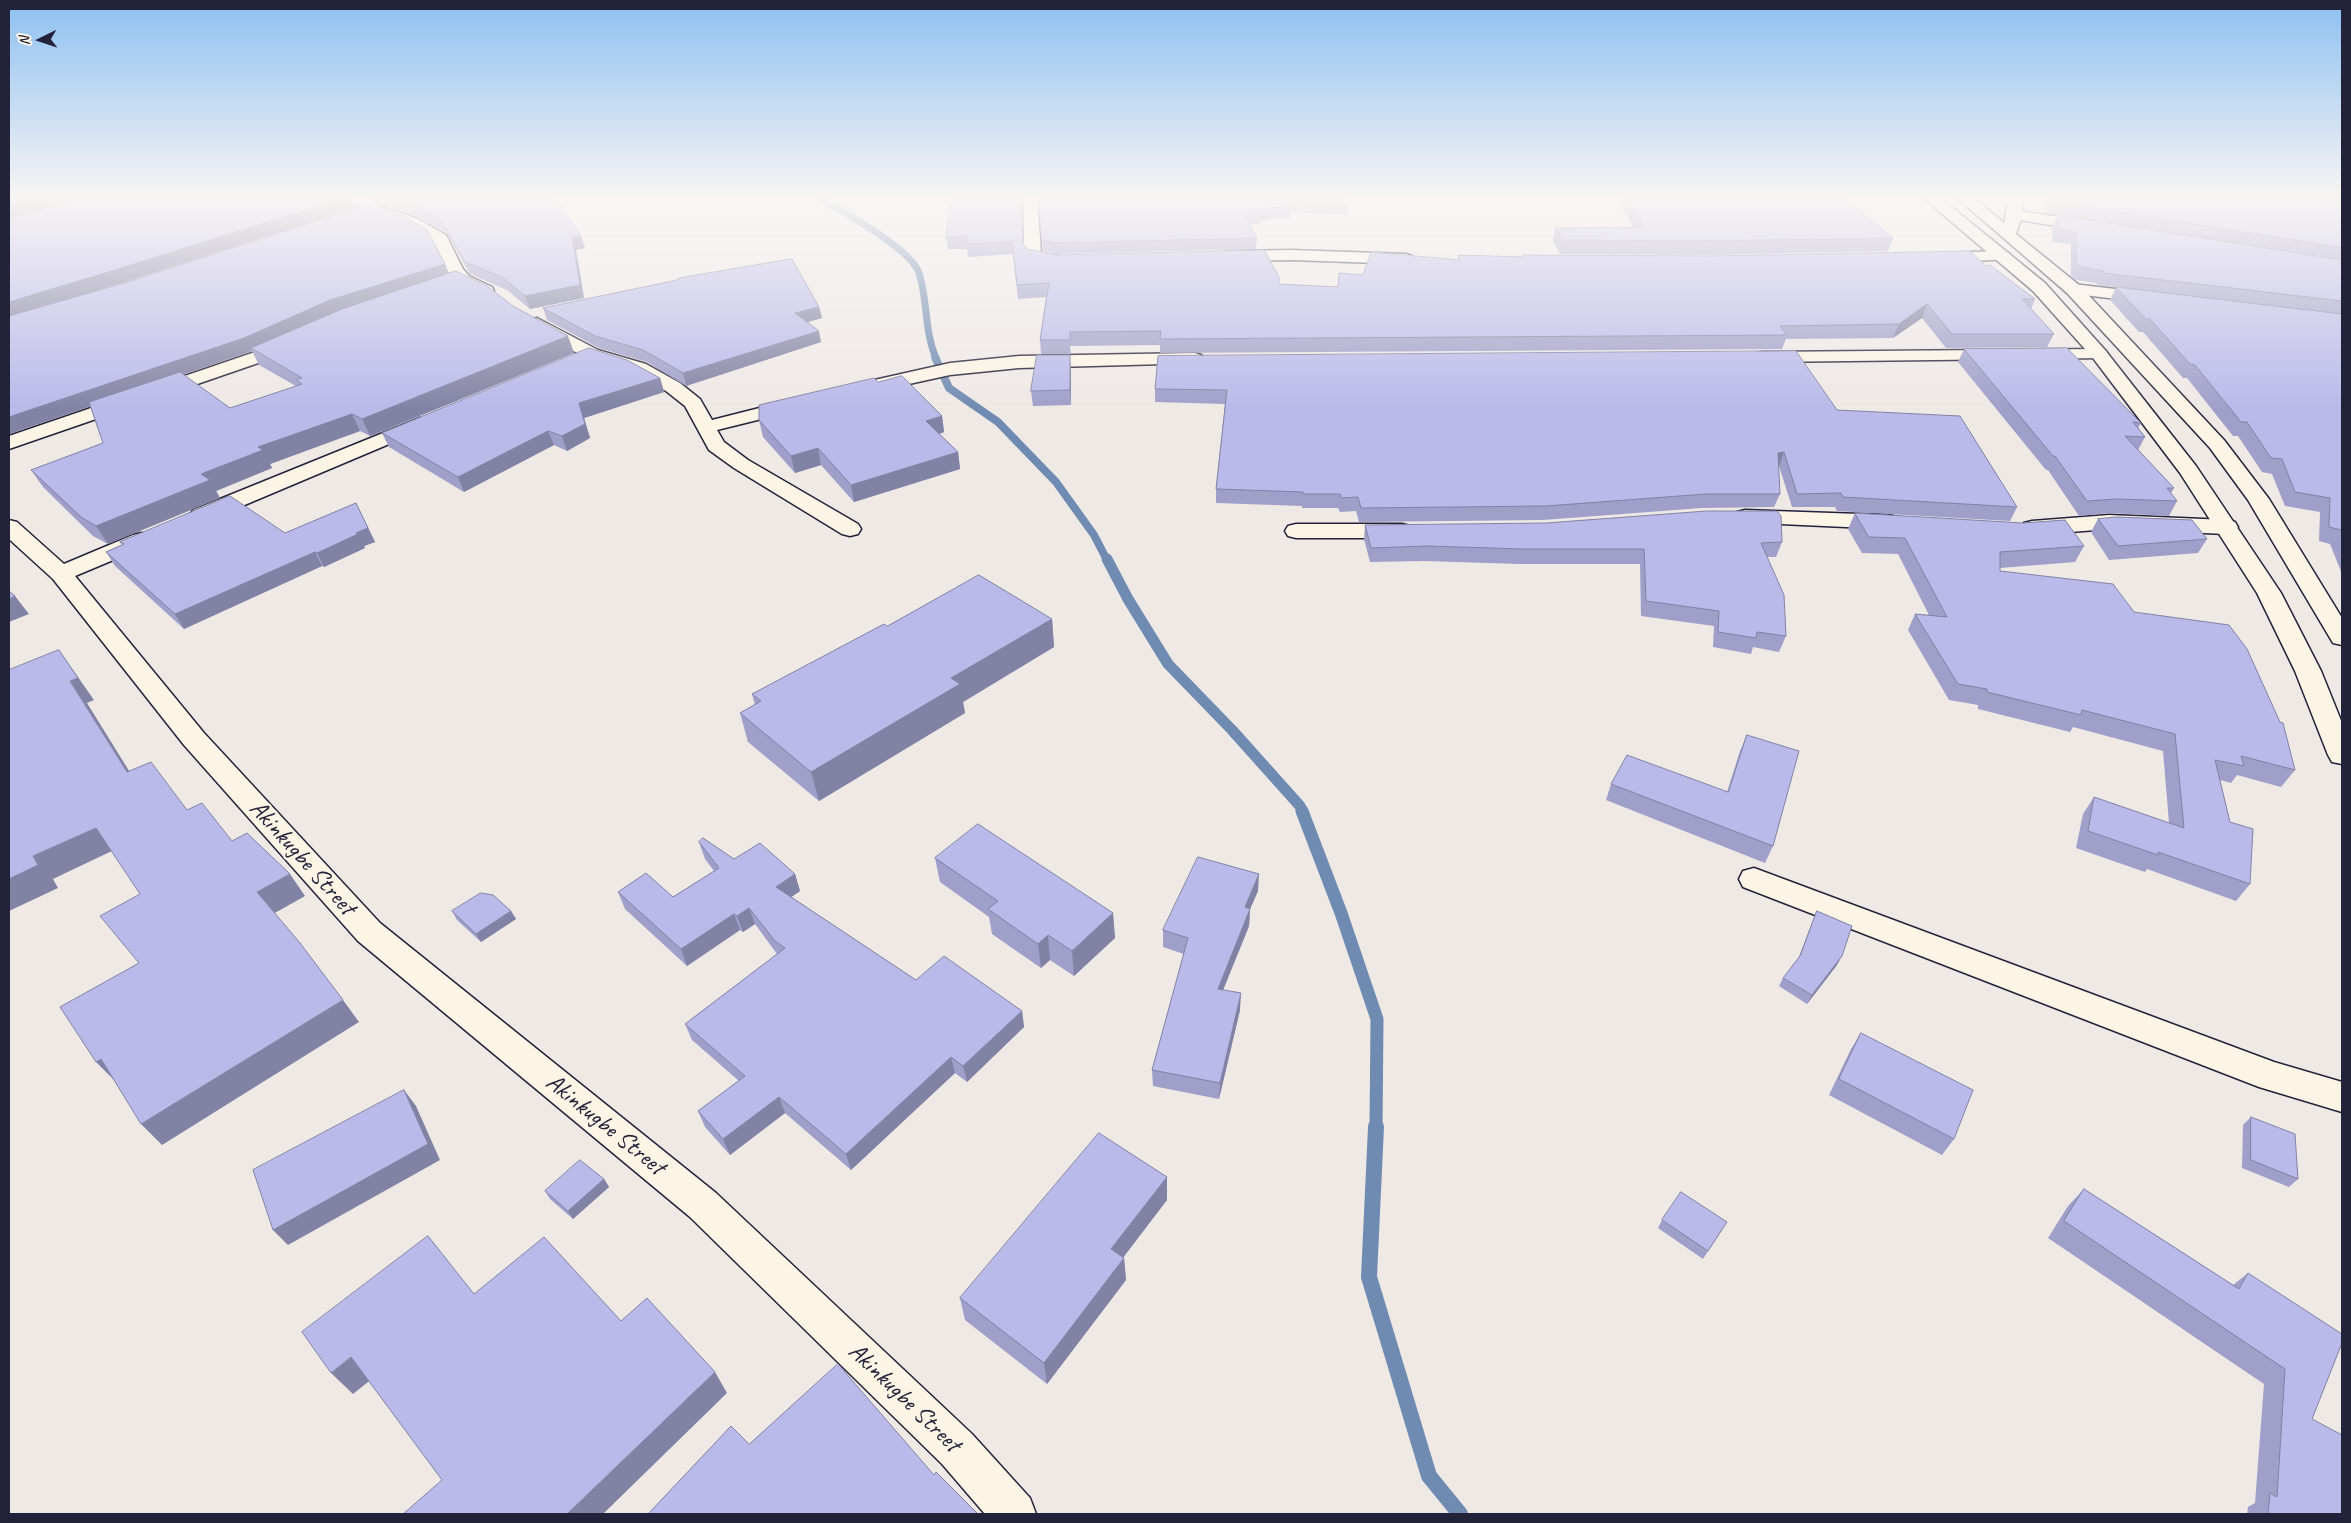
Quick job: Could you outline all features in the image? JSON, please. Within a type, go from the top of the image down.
[{"type":"street","points":[[454,267],[463,280],[500,296]]},
{"type":"street","points":[[2022,267],[2099,354],[2189,470],[2227,528],[2269,593],[2308,671],[2342,755]]},
{"type":"street","points":[[2038,267],[2073,289],[2217,444],[2258,499],[2342,638]]},
{"type":"street","points":[[445,284],[463,280]]},
{"type":"street","points":[[2073,289],[2169,300]]},
{"type":"street","points":[[554,311],[526,317],[592,354],[639,368],[673,387],[693,403],[716,446],[741,464],[850,529]]},
{"type":"street","points":[[9,443],[258,358],[309,335]]},
{"type":"street","points":[[565,365],[592,354]]},
{"type":"street","points":[[1750,357],[2099,354]]},
{"type":"street","points":[[850,392],[950,369],[1028,361],[1210,359]]},
{"type":"street","points":[[706,427],[812,401]]},
{"type":"street","points":[[186,521],[438,417]]},
{"type":"street","points":[[1721,517],[1788,517],[1913,523]]},
{"type":"street","points":[[2015,530],[2109,522],[2227,528]]},
{"type":"street","name":"Akinkugbe Street","points":[[9,527],[61,574],[194,739],[369,932],[703,1205],[957,1449],[1014,1514]]},
{"type":"street","points":[[1296,531],[1424,531]]},
{"type":"street","points":[[61,574],[160,532]]},
{"type":"street","points":[[1754,879],[2271,1076],[2342,1097]]},
{"type":"building","points":[[9,267],[124,267],[118,269],[9,302]]},
{"type":"building","points":[[174,267],[435,267],[330,300],[244,338],[9,417],[9,316]]},
{"type":"building","points":[[478,267],[577,267],[580,285],[525,296],[502,277]]},
{"type":"building","points":[[744,267],[797,267],[819,307],[795,313],[819,331],[683,373],[643,350],[595,336],[543,308],[680,278]]},
{"type":"building","points":[[1015,267],[1273,267],[1279,277],[1279,284],[1338,287],[1339,273],[1363,275],[1366,267],[1993,267],[2035,299],[2022,299],[2054,334],[1952,334],[1927,304],[1899,324],[1780,326],[1787,335],[1160,339],[1161,331],[1070,332],[1070,340],[1040,340],[1049,283],[1017,285]]},
{"type":"building","points":[[2082,267],[2342,267],[2342,301],[2104,273],[2103,271]]},
{"type":"building","points":[[456,271],[487,286],[513,306],[568,336],[362,419],[352,414],[258,447],[263,450],[201,474],[210,480],[96,526],[81,517],[31,470],[103,443],[89,402],[180,372],[230,408],[302,384],[296,380],[302,378],[251,348],[342,309]]},
{"type":"building","points":[[2116,287],[2342,314],[2342,534],[2341,530],[2329,527],[2330,498],[2295,492],[2282,459],[2271,458],[2247,422],[2241,422],[2195,365],[2190,364],[2150,319],[2146,319]]},
{"type":"building","points":[[589,348],[627,360],[660,378],[579,403],[585,424],[562,436],[548,431],[458,477],[382,433]]},
{"type":"building","points":[[2067,348],[2141,423],[2133,422],[2145,437],[2125,436],[2174,488],[2167,488],[2177,501],[2117,499],[2087,501],[2055,456],[2053,456],[1964,349]]},
{"type":"building","points":[[1796,351],[1837,410],[1960,416],[2017,507],[1843,497],[1841,493],[1797,494],[1784,452],[1778,453],[1780,494],[1706,494],[1546,506],[1361,508],[1358,497],[1341,498],[1340,494],[1216,489],[1227,390],[1155,389],[1158,356]]},
{"type":"building","points":[[1037,355],[1070,355],[1070,390],[1031,391]]},
{"type":"building","points":[[902,376],[942,416],[926,421],[958,452],[851,485],[818,448],[791,456],[759,420],[759,405],[874,378],[878,382]]},
{"type":"building","points":[[230,496],[285,533],[356,503],[368,528],[317,553],[315,552],[175,614],[106,552],[124,544],[120,542]]},
{"type":"building","points":[[1707,511],[1777,511],[1781,516],[1782,542],[1761,543],[1784,595],[1786,636],[1757,632],[1756,638],[1718,632],[1719,611],[1646,601],[1644,549],[1523,549],[1427,546],[1371,548],[1365,525],[1546,523]]},
{"type":"building","points":[[1855,513],[2023,523],[2065,520],[2084,546],[2000,552],[2000,571],[2113,584],[2134,612],[2229,625],[2247,649],[2280,722],[2283,723],[2295,770],[2241,756],[2244,766],[2215,760],[2230,822],[2253,829],[2250,884],[2158,852],[2158,855],[2088,831],[2094,797],[2184,828],[2175,734],[2082,710],[2081,715],[1987,692],[1987,689],[1958,684],[1915,614],[1947,617],[1905,538],[1869,537]]},
{"type":"building","points":[[2117,517],[2192,520],[2207,539],[2118,546],[2098,519]]},
{"type":"building","points":[[979,575],[1052,619],[951,678],[960,684],[811,772],[740,713],[761,701],[752,694],[884,624],[887,626]]},
{"type":"building","points":[[9,591],[15,596],[9,599]]},
{"type":"building","points":[[59,650],[78,678],[70,681],[127,772],[151,762],[187,810],[202,803],[232,841],[247,833],[290,874],[257,892],[300,943],[343,1000],[141,1124],[101,1059],[96,1062],[60,1007],[139,963],[100,916],[140,894],[96,828],[33,856],[38,865],[9,879],[9,670]]},
{"type":"building","points":[[1747,735],[1799,751],[1773,846],[1611,784],[1627,755],[1728,792]]},
{"type":"building","points":[[978,824],[1113,913],[1072,951],[1048,935],[1038,944],[988,909],[998,901],[935,858]]},
{"type":"building","points":[[703,838],[734,859],[760,843],[795,874],[776,887],[916,980],[944,956],[1022,1011],[963,1066],[951,1057],[846,1154],[779,1097],[723,1139],[698,1111],[745,1076],[685,1024],[785,948],[775,941],[749,908],[737,916],[734,914],[681,949],[618,892],[646,873],[673,897],[719,868],[699,842]]},
{"type":"building","points":[[1198,857],[1259,874],[1245,907],[1250,909],[1218,989],[1241,993],[1220,1083],[1152,1070],[1188,938],[1163,930]]},
{"type":"building","points":[[481,893],[493,895],[511,911],[476,934],[452,911]]},
{"type":"building","points":[[1817,911],[1852,926],[1842,956],[1812,995],[1783,978],[1800,956]]},
{"type":"building","points":[[1861,1033],[1973,1090],[1954,1139],[1839,1079]]},
{"type":"building","points":[[404,1090],[428,1144],[273,1230],[253,1170]]},
{"type":"building","points":[[2251,1117],[2295,1134],[2298,1179],[2251,1160]]},
{"type":"building","points":[[1099,1133],[1167,1177],[1111,1249],[1124,1258],[1044,1363],[960,1298]]},
{"type":"building","points":[[580,1160],[604,1179],[568,1211],[545,1191]]},
{"type":"building","points":[[2084,1189],[2239,1289],[2248,1273],[2342,1334],[2342,1343],[2312,1419],[2342,1435],[2342,1514],[2268,1514],[2270,1493],[2277,1497],[2285,1369],[2064,1221]]},
{"type":"building","points":[[1681,1192],[1727,1222],[1708,1251],[1662,1220]]},
{"type":"building","points":[[428,1236],[474,1294],[544,1237],[621,1321],[647,1298],[715,1372],[567,1514],[403,1514],[442,1480],[351,1357],[331,1373],[302,1332]]},
{"type":"building","points":[[838,1364],[934,1475],[936,1472],[978,1514],[648,1514],[731,1426],[749,1444]]},
{"type":"waterway","points":[[915,267],[922,283],[932,348],[936,358]]},
{"type":"waterway","points":[[935,357],[949,388],[998,422],[1056,482],[1094,535],[1107,560]]},
{"type":"waterway","points":[[1107,559],[1128,599],[1168,664],[1232,730],[1300,806],[1303,813]]},
{"type":"waterway","points":[[1302,811],[1341,913],[1377,1019],[1376,1129]]},
{"type":"waterway","points":[[1376,1127],[1369,1277],[1429,1476],[1460,1514]]}]
